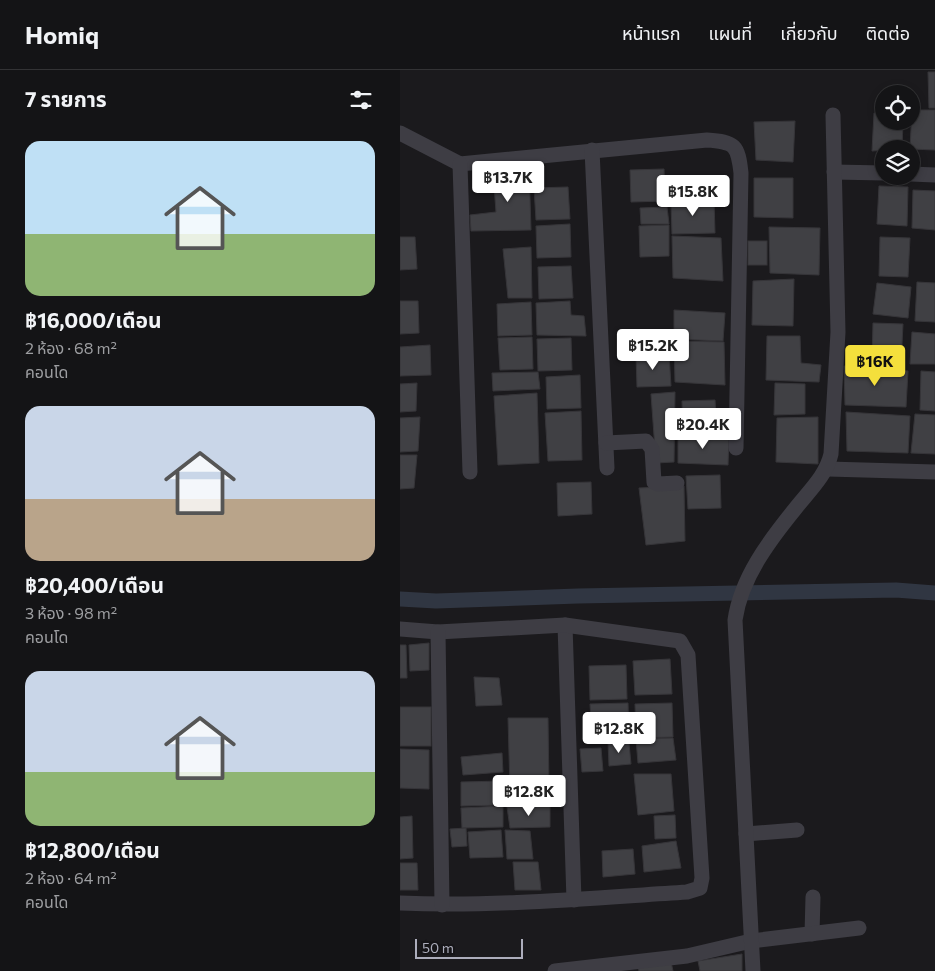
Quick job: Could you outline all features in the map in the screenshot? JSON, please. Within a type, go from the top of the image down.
[{"type":"street","points":[[752,971],[735,620],[737,601],[749,575],[793,511],[828,469],[833,436],[838,332],[833,115]]},
{"type":"street","points":[[400,133],[460,164],[707,140],[727,141],[735,147],[739,157],[741,173],[736,448]]},
{"type":"street","points":[[592,150],[607,468]]},
{"type":"street","points":[[460,164],[470,472]]},
{"type":"street","points":[[834,172],[875,173]]},
{"type":"street","points":[[920,174],[935,174]]},
{"type":"street","points":[[606,443],[646,441],[652,449],[654,482],[658,484],[677,482]]},
{"type":"street","points":[[828,469],[935,472]]},
{"type":"street","points":[[566,625],[574,900]]},
{"type":"street","points":[[400,630],[438,632],[566,625],[670,638],[680,642],[688,655],[702,878],[700,888],[687,892],[574,900],[442,905],[400,903]]},
{"type":"street","points":[[438,632],[442,905]]},
{"type":"street","points":[[746,834],[797,830]]},
{"type":"street","points":[[812,934],[813,897]]},
{"type":"street","points":[[555,971],[687,964],[751,941],[859,928]]},
{"type":"building","points":[[928,72],[935,72],[935,108],[929,108]]},
{"type":"building","points":[[920,110],[935,110],[935,150],[920,149],[920,140],[910,140],[911,130],[920,130]]},
{"type":"building","points":[[875,113],[875,130],[903,130],[902,140],[875,140],[875,151],[872,151]]},
{"type":"building","points":[[795,121],[793,162],[756,160],[754,122]]},
{"type":"building","points":[[529,167],[531,230],[471,231],[470,215],[496,212],[493,171]]},
{"type":"building","points":[[664,169],[665,201],[631,202],[630,170]]},
{"type":"building","points":[[754,178],[793,178],[793,218],[754,217]]},
{"type":"building","points":[[710,180],[711,195],[676,196],[676,181]]},
{"type":"building","points":[[879,186],[908,187],[907,226],[877,224]]},
{"type":"building","points":[[568,187],[570,219],[536,220],[534,188]]},
{"type":"building","points":[[913,190],[935,191],[935,230],[912,228]]},
{"type":"building","points":[[714,200],[715,233],[672,234],[671,203]]},
{"type":"building","points":[[667,207],[669,224],[641,224],[640,208]]},
{"type":"building","points":[[570,224],[571,257],[537,258],[536,226]]},
{"type":"building","points":[[669,225],[669,256],[640,257],[639,226]]},
{"type":"building","points":[[769,227],[820,228],[819,275],[770,273]]},
{"type":"building","points":[[672,236],[721,238],[723,281],[673,278]]},
{"type":"building","points":[[400,237],[415,237],[417,269],[400,270]]},
{"type":"building","points":[[880,237],[910,238],[908,277],[879,276]]},
{"type":"building","points":[[748,241],[767,241],[767,265],[748,265]]},
{"type":"building","points":[[531,247],[532,298],[508,298],[503,249]]},
{"type":"building","points":[[571,266],[573,298],[539,299],[538,267]]},
{"type":"building","points":[[794,279],[793,326],[752,325],[753,281]]},
{"type":"building","points":[[917,282],[935,283],[935,322],[915,321]]},
{"type":"building","points":[[877,283],[911,287],[908,318],[873,314]]},
{"type":"building","points":[[400,301],[418,301],[419,333],[400,334]]},
{"type":"building","points":[[570,301],[571,315],[584,316],[586,336],[537,335],[536,303]]},
{"type":"building","points":[[531,302],[532,335],[498,336],[497,304]]},
{"type":"building","points":[[674,310],[725,313],[723,341],[674,339]]},
{"type":"building","points":[[873,323],[903,324],[901,363],[872,362]]},
{"type":"building","points":[[912,332],[935,334],[935,364],[910,364]]},
{"type":"building","points":[[767,336],[800,336],[801,363],[821,365],[819,382],[766,380]]},
{"type":"building","points":[[532,337],[533,369],[500,370],[498,338]]},
{"type":"building","points":[[571,338],[572,370],[538,371],[537,339]]},
{"type":"building","points":[[674,341],[724,342],[725,385],[675,382]]},
{"type":"building","points":[[430,345],[431,375],[400,376],[400,347]]},
{"type":"building","points":[[669,354],[671,386],[637,387],[636,355]]},
{"type":"building","points":[[844,366],[908,371],[906,407],[845,405]]},
{"type":"building","points":[[921,371],[935,372],[935,411],[920,410]]},
{"type":"building","points":[[538,372],[540,389],[493,391],[492,373]]},
{"type":"building","points":[[580,375],[581,408],[547,409],[546,377]]},
{"type":"building","points":[[417,383],[416,411],[400,412],[400,384]]},
{"type":"building","points":[[775,383],[805,384],[805,414],[774,415]]},
{"type":"building","points":[[675,392],[674,462],[656,463],[651,394]]},
{"type":"building","points":[[537,393],[539,463],[498,465],[494,396]]},
{"type":"building","points":[[715,400],[717,432],[683,433],[682,401]]},
{"type":"building","points":[[581,411],[582,460],[548,461],[545,413]]},
{"type":"building","points":[[846,412],[910,416],[908,453],[847,451]]},
{"type":"building","points":[[915,414],[935,415],[935,454],[911,453]]},
{"type":"building","points":[[420,417],[418,451],[400,452],[400,418]]},
{"type":"building","points":[[818,417],[818,464],[776,462],[777,418]]},
{"type":"building","points":[[678,434],[729,437],[728,465],[678,463]]},
{"type":"building","points":[[400,455],[417,455],[414,488],[400,489]]},
{"type":"building","points":[[720,475],[721,508],[688,509],[686,476]]},
{"type":"building","points":[[591,482],[592,514],[558,516],[557,483]]},
{"type":"building","points":[[684,486],[685,541],[646,545],[639,488]]},
{"type":"building","points":[[429,643],[429,670],[410,671],[409,645]]},
{"type":"building","points":[[400,645],[406,645],[407,678],[400,678]]},
{"type":"building","points":[[670,659],[672,694],[635,695],[633,661]]},
{"type":"building","points":[[626,665],[627,699],[590,700],[589,666]]},
{"type":"building","points":[[474,677],[499,678],[502,705],[476,706]]},
{"type":"building","points":[[628,703],[629,737],[592,738],[590,704]]},
{"type":"building","points":[[672,703],[673,737],[636,738],[635,704]]},
{"type":"building","points":[[400,707],[431,707],[431,746],[400,746]]},
{"type":"building","points":[[508,718],[548,718],[549,788],[510,789]]},
{"type":"building","points":[[673,738],[676,760],[638,763],[636,739]]},
{"type":"building","points":[[608,742],[629,743],[631,764],[609,766]]},
{"type":"building","points":[[601,748],[603,771],[582,772],[580,749]]},
{"type":"building","points":[[400,749],[429,750],[429,789],[400,788]]},
{"type":"building","points":[[502,753],[503,772],[463,775],[461,757]]},
{"type":"building","points":[[634,774],[671,774],[674,811],[638,815]]},
{"type":"building","points":[[502,781],[502,805],[461,806],[461,782]]},
{"type":"building","points":[[549,788],[549,805],[509,806],[510,789]]},
{"type":"building","points":[[503,806],[503,827],[462,828],[461,808]]},
{"type":"building","points":[[550,806],[550,827],[510,828],[507,807]]},
{"type":"building","points":[[675,815],[676,838],[655,839],[654,816]]},
{"type":"building","points":[[412,816],[413,858],[400,859],[400,817]]},
{"type":"building","points":[[466,828],[467,846],[452,847],[450,829]]},
{"type":"building","points":[[501,830],[503,857],[470,858],[468,832]]},
{"type":"building","points":[[505,830],[530,831],[533,859],[507,859]]},
{"type":"building","points":[[676,841],[681,868],[644,872],[642,846]]},
{"type":"building","points":[[633,849],[635,874],[603,877],[602,851]]},
{"type":"building","points":[[513,862],[538,862],[541,890],[515,890]]},
{"type":"building","points":[[400,863],[417,863],[418,890],[400,890]]},
{"type":"building","points":[[742,954],[742,971],[700,971],[698,961]]},
{"type":"building","points":[[671,962],[673,971],[639,971],[638,967]]},
{"type":"waterway","points":[[400,599],[436,601],[578,596],[896,590],[935,593]]}]
